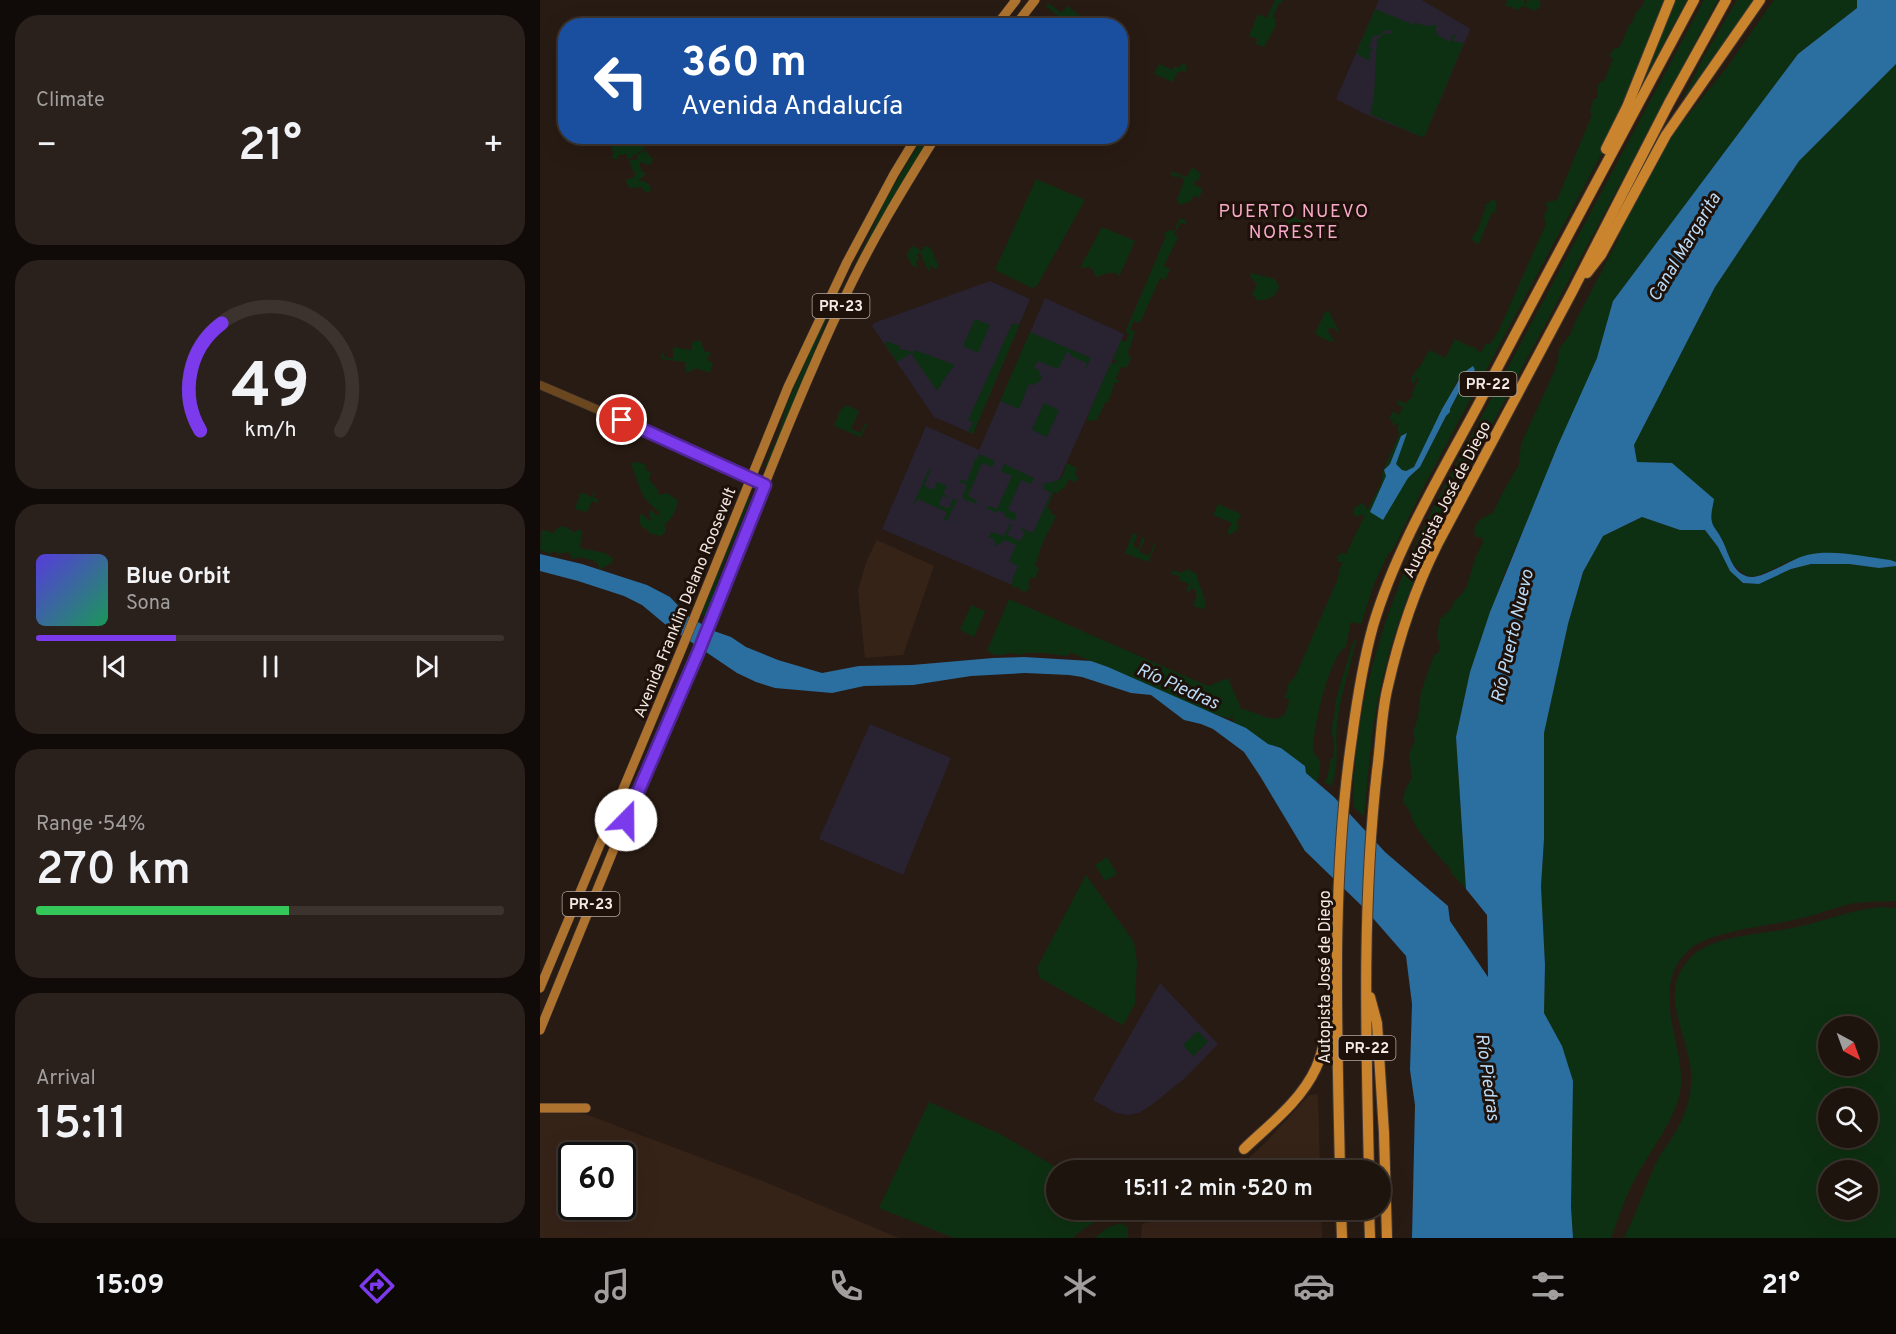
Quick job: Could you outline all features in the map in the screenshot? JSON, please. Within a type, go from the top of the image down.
[{"type":"highway","points":[[1581,210],[1587,184],[1627,107],[1670,0]]},
{"type":"highway","name":"Autopista José de Diego","points":[[1340,1160],[1338,894],[1344,791],[1361,676],[1373,625],[1408,538],[1694,0]]},
{"type":"highway","name":"Autopista José de Diego","points":[[1369,1160],[1366,926],[1371,823],[1387,688],[1403,631],[1437,545],[1572,292],[1669,103],[1726,0]]},
{"type":"highway","points":[[1572,292],[1601,255],[1656,152],[1687,103],[1760,0]]},
{"type":"highway","points":[[1656,152],[1769,0]]},
{"type":"highway","points":[[1366,982],[1377,1023],[1384,1133],[1387,1238]]},
{"type":"highway","points":[[1244,1149],[1296,1098],[1310,1079],[1321,1054],[1329,1020],[1337,999]]},
{"type":"highway","points":[[1341,1220],[1342,1238]]},
{"type":"highway","points":[[1369,1220],[1370,1238]]},
{"type":"main road","points":[[1002,18],[1016,0]]},
{"type":"main road","points":[[1021,18],[1035,0]]},
{"type":"main road","name":"Avenida Franklin Delano Roosevelt","points":[[540,988],[792,378],[847,262],[912,144]]},
{"type":"main road","name":"Avenida Franklin Delano Roosevelt","points":[[540,1030],[844,298],[887,218],[931,144]]},
{"type":"main road","points":[[540,1108],[586,1108]]},
{"type":"street","points":[[540,385],[633,424],[765,485]]},
{"type":"shaded area","points":[[1379,0],[1422,0],[1470,30],[1425,135],[1422,137],[1365,114],[1336,99]]},
{"type":"shaded area","points":[[990,281],[1030,299],[973,434],[934,417],[872,326],[879,321]]},
{"type":"shaded area","points":[[1045,298],[1124,334],[1012,585],[882,529],[926,426],[979,450]]},
{"type":"shaded area","points":[[877,540],[934,566],[903,655],[865,658],[858,590],[867,560]]},
{"type":"shaded area","points":[[870,724],[951,758],[903,875],[819,839]]},
{"type":"shaded area","points":[[1160,983],[1218,1044],[1184,1079],[1150,1106],[1139,1113],[1128,1115],[1116,1113],[1093,1100]]},
{"type":"shaded area","points":[[1318,1094],[1320,1160],[1247,1160],[1267,1141],[1309,1095]]},
{"type":"shaded area","points":[[557,1111],[585,1114],[765,1182],[899,1238],[540,1238],[540,1112]]},
{"type":"shaded area","points":[[1155,1220],[1321,1220],[1322,1238],[1141,1238],[1142,1224]]},
{"type":"green space","points":[[1275,0],[1283,0],[1279,3],[1273,17],[1276,19],[1276,26],[1264,47],[1256,44],[1257,39],[1249,36],[1258,14],[1267,18]]},
{"type":"green space","points":[[1507,0],[1524,0],[1525,6],[1527,0],[1539,0],[1541,3],[1535,11],[1524,6],[1517,10],[1510,6],[1505,7]]},
{"type":"green space","points":[[1645,0],[1667,0],[1610,138],[1423,488],[1391,553],[1391,551],[1388,554],[1374,584],[1361,624],[1351,622],[1346,647],[1334,663],[1319,709],[1313,750],[1320,765],[1317,783],[1306,773],[1305,766],[1281,748],[1268,744],[1233,722],[1232,713],[1230,719],[1211,713],[1070,652],[1070,655],[1065,656],[1044,653],[995,655],[987,651],[1009,599],[1208,686],[1228,678],[1240,709],[1270,718],[1282,716],[1289,700],[1284,697],[1288,691],[1287,686],[1296,675],[1337,582],[1343,562],[1338,562],[1337,556],[1342,553],[1346,554],[1365,515],[1355,516],[1354,508],[1362,503],[1367,511],[1381,484],[1383,470],[1399,435],[1397,427],[1399,424],[1394,426],[1392,422],[1395,419],[1389,418],[1393,411],[1398,415],[1399,410],[1402,411],[1403,407],[1398,405],[1396,400],[1405,404],[1413,396],[1412,393],[1419,378],[1417,377],[1412,383],[1412,376],[1415,375],[1415,371],[1430,350],[1445,358],[1455,339],[1476,347],[1480,353],[1484,344],[1490,344],[1499,330],[1546,224],[1544,216],[1548,207],[1545,205],[1557,200],[1592,115],[1590,111],[1593,100],[1598,97],[1597,87],[1600,82],[1604,81],[1613,59],[1608,55],[1613,49],[1620,47],[1636,12]],"holes":[[[1473,367],[1474,370],[1463,384],[1420,467],[1410,477],[1381,489],[1386,476],[1386,467],[1390,464],[1401,436],[1396,464],[1406,471],[1414,467],[1462,373]]]},
{"type":"green space","points":[[1674,0],[1687,0],[1636,96]]},
{"type":"green space","points":[[1704,0],[1718,0],[1441,520],[1420,567],[1393,640],[1380,691],[1375,716],[1364,817],[1353,806],[1360,722],[1379,641],[1408,563],[1444,487]]},
{"type":"green space","points":[[1737,0],[1756,0],[1686,100],[1684,97],[1702,60]]},
{"type":"green space","points":[[1774,0],[1857,0],[1857,8],[1798,54],[1613,301],[1597,358],[1504,575],[1470,672],[1456,737],[1466,889],[1417,828],[1403,798],[1412,778],[1409,754],[1415,740],[1413,733],[1418,717],[1421,692],[1434,655],[1438,654],[1440,647],[1437,634],[1440,619],[1452,608],[1453,602],[1467,586],[1476,556],[1483,543],[1482,537],[1476,537],[1476,524],[1493,513],[1519,465],[1521,444],[1555,370],[1559,349],[1571,333],[1619,238],[1623,224],[1677,129],[1727,67]]},
{"type":"green space","points":[[1049,3],[1061,13],[1068,6],[1085,18],[1057,18],[1058,16],[1046,6]]},
{"type":"green space","points":[[1375,9],[1414,25],[1415,22],[1425,26],[1437,25],[1436,34],[1449,42],[1454,34],[1456,38],[1453,38],[1453,41],[1464,43],[1425,135],[1422,137],[1370,114],[1374,96],[1377,40],[1384,33],[1391,34],[1391,31],[1384,30],[1383,33],[1373,36],[1369,47],[1373,49],[1370,51],[1369,61],[1356,53]]},
{"type":"green space","points":[[1182,63],[1186,65],[1187,70],[1177,73],[1173,82],[1154,74],[1159,64],[1173,70],[1175,66],[1179,68]]},
{"type":"green space","points":[[1896,64],[1896,562],[1840,554],[1817,554],[1792,560],[1751,577],[1745,575],[1732,563],[1723,541],[1672,463],[1637,462],[1634,445],[1715,287],[1799,161]]},
{"type":"green space","points":[[610,144],[643,144],[645,148],[628,160],[626,154],[617,156],[618,160],[612,158]]},
{"type":"green space","points":[[919,144],[927,144],[850,276],[886,199]]},
{"type":"green space","points":[[644,150],[653,159],[650,165],[639,162],[641,170],[646,174],[639,180],[651,187],[650,192],[646,192],[641,187],[630,188],[625,180],[633,178],[636,173],[629,161],[637,160],[637,155]]},
{"type":"green space","points":[[1192,167],[1201,174],[1194,182],[1195,185],[1203,189],[1199,198],[1194,195],[1191,201],[1180,205],[1177,201],[1184,180],[1178,175],[1176,178],[1171,175],[1171,171],[1187,177]]},
{"type":"green space","points":[[1036,179],[1085,200],[1037,286],[1032,288],[995,270]]},
{"type":"green space","points":[[1491,200],[1497,204],[1495,211],[1499,214],[1492,212],[1479,244],[1473,242],[1471,239],[1479,227],[1486,207],[1483,205],[1488,204]]},
{"type":"green space","points":[[1289,210],[1292,210],[1297,219],[1301,220],[1308,215],[1301,227],[1294,228],[1292,235],[1289,230],[1284,229],[1288,221]]},
{"type":"green space","points":[[1180,218],[1186,223],[1181,223],[1174,234],[1178,237],[1164,266],[1170,269],[1165,280],[1160,278],[1140,323],[1134,321],[1130,329],[1135,332],[1127,352],[1131,358],[1126,368],[1121,367],[1116,378],[1119,381],[1115,382],[1108,402],[1105,403],[1097,420],[1088,421],[1089,413],[1111,362],[1115,364],[1117,361],[1113,359],[1121,340],[1126,342],[1129,334],[1126,332],[1127,328],[1166,236],[1163,232],[1174,231]]},
{"type":"green space","points":[[1102,227],[1135,241],[1119,277],[1117,273],[1108,273],[1096,277],[1089,267],[1080,268]]},
{"type":"green space","points":[[912,246],[921,252],[924,246],[931,248],[939,267],[934,269],[933,266],[929,267],[928,271],[920,252],[917,254],[919,260],[916,261],[917,268],[911,265],[906,256]]},
{"type":"green space","points":[[1251,273],[1275,279],[1279,286],[1274,296],[1257,300],[1252,294],[1257,285],[1250,276]]},
{"type":"green space","points":[[831,303],[833,304],[768,467],[765,466],[779,432],[787,404]]},
{"type":"green space","points":[[1329,311],[1340,334],[1333,328],[1327,329],[1334,341],[1331,342],[1315,334],[1325,312]]},
{"type":"green space","points":[[975,319],[990,325],[978,353],[963,346]]},
{"type":"green space","points":[[1012,324],[1020,324],[973,434],[968,432],[973,422],[968,420]]},
{"type":"green space","points":[[1030,332],[1091,358],[1084,372],[1087,363],[1067,352],[1058,369],[1038,361],[1035,366],[1032,365],[1039,371],[1042,379],[1034,385],[1029,384],[1019,409],[1000,401]]},
{"type":"green space","points":[[693,341],[701,341],[704,351],[711,353],[707,360],[713,363],[710,373],[696,368],[686,373],[685,362],[661,359],[664,353],[664,357],[673,359],[673,347],[691,350]]},
{"type":"green space","points":[[885,341],[900,346],[900,349],[913,352],[897,362]]},
{"type":"green space","points":[[915,350],[955,365],[937,391],[912,355]]},
{"type":"green space","points":[[1044,403],[1059,410],[1047,437],[1032,430]]},
{"type":"green space","points":[[847,405],[859,411],[851,429],[861,433],[865,423],[867,424],[861,437],[834,426],[841,409]]},
{"type":"green space","points":[[979,454],[995,461],[992,467],[982,463],[968,496],[977,501],[976,504],[962,498],[967,485],[960,482],[961,479],[967,482]]},
{"type":"green space","points":[[633,462],[646,465],[645,470],[651,472],[649,480],[653,486],[656,486],[659,495],[667,493],[677,500],[673,514],[664,525],[666,526],[665,533],[660,536],[649,533],[639,522],[641,513],[650,521],[652,519],[649,512],[652,510],[657,516],[660,513],[643,496],[631,464]]},
{"type":"green space","points":[[1067,463],[1077,468],[1075,474],[1078,479],[1075,482],[1069,479],[1065,487],[1057,493],[1054,492],[1047,508],[1056,516],[1042,544],[1035,566],[1039,568],[1035,579],[1030,577],[1028,585],[1031,586],[1024,593],[1018,587],[1013,588],[1012,585],[1018,566],[1009,561],[1016,545],[1005,540],[996,546],[993,538],[989,538],[991,532],[1004,536],[1010,524],[1013,525],[1007,535],[1020,541],[1025,532],[1021,528],[1033,533],[1051,493],[1044,489],[1043,484],[1059,480]]},
{"type":"green space","points":[[1004,464],[1034,478],[1031,484],[1021,480],[1008,510],[1017,514],[1014,521],[1004,516],[1005,513],[998,510],[997,513],[986,508],[988,506],[997,509],[1012,476],[1001,471]]},
{"type":"green space","points":[[931,469],[924,486],[934,490],[937,482],[947,486],[943,494],[948,496],[942,496],[939,505],[949,509],[953,498],[957,500],[947,521],[944,520],[947,512],[918,499],[912,507]]},
{"type":"green space","points":[[594,491],[593,497],[599,500],[597,503],[592,501],[587,512],[575,509],[581,492],[591,497]]},
{"type":"green space","points":[[749,497],[751,498],[722,568],[706,617],[701,614]]},
{"type":"green space","points":[[1218,504],[1241,514],[1236,524],[1239,526],[1237,530],[1230,535],[1227,533],[1232,523],[1213,515]]},
{"type":"green space","points":[[1643,517],[1680,530],[1705,530],[1718,547],[1730,571],[1743,583],[1759,584],[1791,569],[1811,564],[1849,564],[1879,568],[1896,566],[1896,901],[1850,904],[1797,919],[1752,927],[1712,937],[1692,947],[1686,953],[1675,968],[1672,977],[1669,1004],[1681,1071],[1681,1085],[1675,1110],[1630,1190],[1611,1238],[1573,1238],[1571,1207],[1544,1013],[1545,965],[1541,886],[1544,839],[1544,733],[1568,624],[1583,572],[1603,536]]},
{"type":"green space","points":[[562,526],[575,533],[577,530],[582,530],[580,548],[605,553],[614,559],[599,570],[598,564],[591,559],[581,557],[573,559],[568,552],[559,554],[553,551],[550,554],[540,550],[541,531],[554,533]]},
{"type":"green space","points":[[1131,533],[1137,535],[1133,546],[1139,549],[1142,537],[1145,539],[1139,552],[1149,556],[1154,543],[1156,544],[1148,562],[1125,553],[1132,536]]},
{"type":"green space","points":[[1189,569],[1197,575],[1204,598],[1205,607],[1203,609],[1193,606],[1197,595],[1196,590],[1192,588],[1186,591],[1189,584],[1179,580],[1180,576],[1171,574],[1172,570],[1180,573]]},
{"type":"green space","points":[[971,605],[985,611],[974,637],[960,630]]},
{"type":"green space","points":[[1354,639],[1356,641],[1338,714],[1336,764],[1331,786],[1324,782],[1331,758],[1334,758],[1331,730],[1335,703]]},
{"type":"green space","points":[[1107,857],[1117,874],[1105,881],[1095,865]]},
{"type":"green space","points":[[1086,875],[1134,942],[1137,962],[1135,1004],[1123,1025],[1040,978],[1037,968]]},
{"type":"green space","points":[[1869,908],[1896,908],[1896,1238],[1624,1238],[1658,1159],[1680,1124],[1689,1098],[1691,1072],[1678,1020],[1675,995],[1677,978],[1685,964],[1700,950],[1722,941],[1797,927]]},
{"type":"green space","points":[[1198,1031],[1208,1042],[1193,1056],[1183,1045]]},
{"type":"green space","points":[[929,1102],[1000,1134],[1046,1161],[1046,1220],[1100,1220],[1073,1238],[954,1238],[879,1208]]},
{"type":"green space","points":[[1121,1223],[1128,1228],[1128,1238],[1095,1238],[1107,1228]]},
{"type":"water","points":[[1857,0],[1896,0],[1896,64],[1799,161],[1715,287],[1634,445],[1637,462],[1672,463],[1714,499],[1711,520],[1735,567],[1744,575],[1756,577],[1801,557],[1817,553],[1838,553],[1890,560],[1896,562],[1896,566],[1879,568],[1849,564],[1811,564],[1791,569],[1759,584],[1743,583],[1730,571],[1718,547],[1705,530],[1680,530],[1642,517],[1603,536],[1583,572],[1568,624],[1544,733],[1544,839],[1541,886],[1545,965],[1544,1013],[1562,1046],[1573,1081],[1571,1207],[1573,1238],[1412,1238],[1415,1105],[1410,1070],[1412,1004],[1406,956],[1364,908],[1305,851],[1244,752],[1213,729],[1184,720],[1151,695],[1131,693],[1069,675],[1025,673],[971,676],[913,685],[864,686],[832,693],[775,688],[737,673],[666,625],[642,605],[624,596],[540,571],[540,554],[582,564],[647,585],[670,597],[689,617],[714,631],[778,660],[822,673],[859,666],[912,665],[1024,657],[1091,661],[1108,667],[1246,728],[1268,744],[1281,748],[1305,766],[1306,773],[1334,797],[1385,852],[1448,906],[1450,921],[1488,977],[1487,915],[1466,889],[1456,737],[1470,672],[1490,612],[1558,445],[1597,358],[1613,301],[1798,54],[1857,8]]},
{"type":"water","points":[[1473,366],[1475,370],[1463,384],[1420,467],[1408,478],[1383,520],[1370,512],[1386,476],[1384,470],[1390,464],[1401,436],[1407,433],[1396,464],[1406,471],[1414,467],[1442,409],[1463,373]]},
{"type":"district","name":"PUERTO NUEVO NORESTE","points":[[1294,221]]},
{"type":"route","points":[[622,420],[765,485],[698,653],[626,820]]},
{"type":"water label","name":"Canal Margarita","points":[[1684,247]]},
{"type":"water label","name":"Río Puerto Nuevo","points":[[1512,636]]},
{"type":"water label","name":"Río Piedras","points":[[1178,686]]},
{"type":"water label","name":"Río Piedras","points":[[1488,1077]]}]
